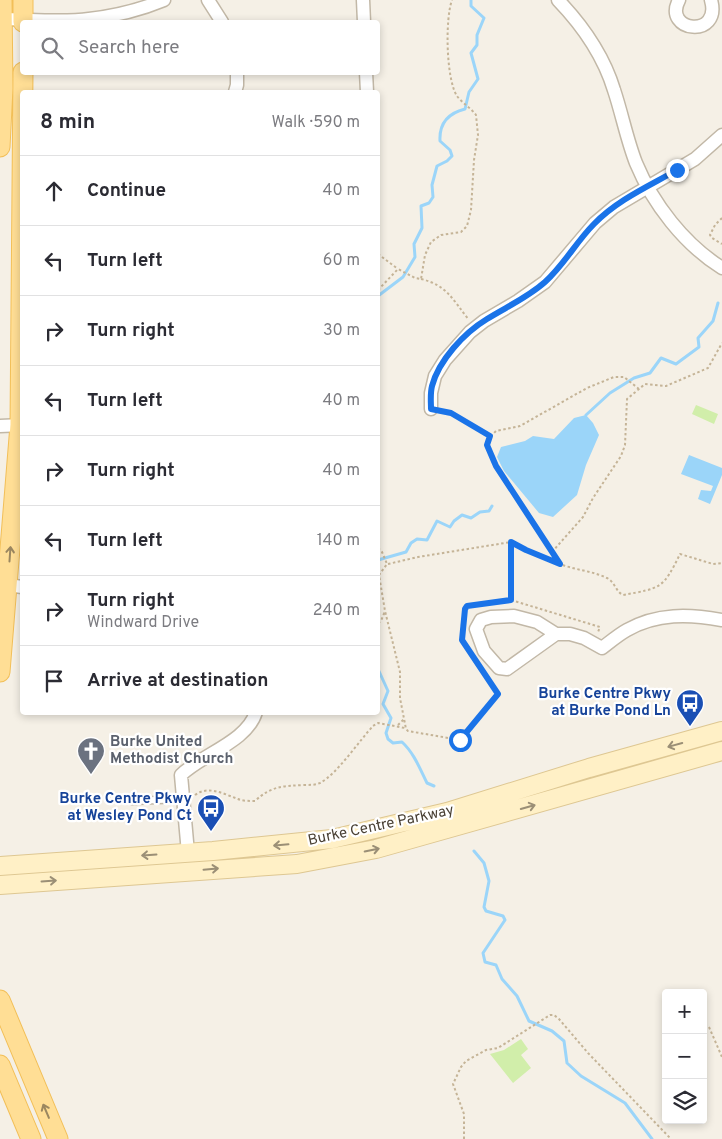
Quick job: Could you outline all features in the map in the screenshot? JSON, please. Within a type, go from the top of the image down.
[{"type":"main road","points":[[0,147],[3,88],[2,0]]},
{"type":"main road","points":[[23,0],[23,20]]},
{"type":"main road","points":[[22,75],[22,90]]},
{"type":"main road","points":[[0,672],[15,586],[20,452]]},
{"type":"main road","name":"Burke Centre Parkway","points":[[0,866],[188,852],[213,852],[332,840],[447,812],[588,768],[722,731]]},
{"type":"main road","name":"Burke Centre Parkway","points":[[0,885],[297,864],[336,857],[376,849],[446,830],[722,751]]},
{"type":"main road","points":[[0,1000],[58,1139]]},
{"type":"main road","points":[[0,1066],[30,1139]]},
{"type":"street","points":[[88,20],[120,14],[164,0]]},
{"type":"street","points":[[208,0],[221,20]]},
{"type":"street","points":[[363,0],[364,20]]},
{"type":"street","points":[[558,0],[589,38],[604,66],[614,88],[636,164],[662,209],[684,236],[722,268]]},
{"type":"street","points":[[679,0],[676,11],[679,18],[683,24],[697,28],[704,25],[710,18],[713,7],[710,0]]},
{"type":"street","points":[[710,18],[722,25]]},
{"type":"street","points":[[1,19],[20,21]]},
{"type":"street","points":[[236,90],[237,75]]},
{"type":"street","points":[[366,75],[367,90]]},
{"type":"street","points":[[431,409],[431,393],[435,376],[457,345],[475,328],[518,302],[545,282],[595,223],[614,207],[695,159],[722,135]]},
{"type":"street","points":[[0,426],[20,425]]},
{"type":"street","points":[[556,634],[507,669],[499,668],[484,651],[476,629],[481,620],[491,617],[514,616],[537,622],[556,634],[570,634],[584,638],[602,648],[626,630],[648,620],[683,615],[722,620]]},
{"type":"street","points":[[188,852],[181,775],[188,768],[242,733],[255,715]]},
{"type":"lane","points":[[132,801],[183,797]]},
{"type":"path","points":[[421,279],[425,255],[431,242],[441,235],[461,232],[467,226],[471,210],[474,160],[478,135],[476,115],[458,97],[453,83],[448,48],[452,0]]},
{"type":"path","points":[[722,218],[715,224],[710,235],[722,244]]},
{"type":"path","points":[[380,255],[411,276],[434,282],[443,288],[452,296],[475,328]]},
{"type":"path","points":[[380,288],[399,269]]},
{"type":"path","points":[[552,552],[582,518],[621,456],[625,446],[627,398],[645,384],[666,386],[708,368],[722,343]]},
{"type":"path","points":[[560,564],[496,466],[487,445],[490,436],[496,431],[520,426],[614,377],[624,377],[638,389]]},
{"type":"path","points":[[431,409],[451,413],[490,436]]},
{"type":"path","points":[[511,542],[511,600]]},
{"type":"path","points":[[380,574],[387,564],[511,542],[560,564],[605,577],[614,583],[620,594],[623,595],[658,588],[670,574],[680,554],[713,564],[722,563]]},
{"type":"path","points":[[380,550],[387,564]]},
{"type":"path","points":[[380,581],[385,611],[400,672],[400,698],[406,729]]},
{"type":"path","points":[[183,797],[192,797],[200,791],[222,791],[240,800],[255,801],[265,792],[280,786],[322,782],[336,769],[373,726],[378,723],[397,726],[415,733],[460,740],[498,694],[462,640],[462,621],[467,606],[511,600],[600,627],[594,644]]},
{"type":"path","points":[[380,622],[385,611]]},
{"type":"path","points":[[397,726],[405,718]]},
{"type":"path","points":[[464,1139],[464,1114],[453,1084],[461,1067],[466,1061],[486,1050],[498,1048],[550,1015],[554,1015],[559,1019],[588,1053],[671,1139]]},
{"type":"path","points":[[709,1027],[722,1057]]},
{"type":"green space","points":[[696,405],[718,414],[714,424],[692,414]]},
{"type":"green space","points":[[521,1039],[528,1049],[521,1055],[531,1068],[513,1083],[490,1054],[504,1050]]},
{"type":"water","points":[[586,415],[593,423],[599,435],[586,465],[577,495],[553,517],[539,513],[504,471],[497,457],[501,447],[525,441],[533,436],[554,439],[574,418]]},
{"type":"water","points":[[689,455],[722,468],[722,475],[710,504],[698,499],[701,490],[711,491],[713,486],[681,474]]},
{"type":"waterway","points":[[380,294],[403,277],[415,257],[414,244],[422,228],[421,206],[429,203],[433,197],[432,185],[437,166],[452,156],[450,150],[440,141],[441,129],[450,116],[465,109],[469,92],[478,79],[471,53],[477,45],[477,35],[484,18],[471,6],[471,0]]},
{"type":"waterway","points":[[586,415],[610,393],[634,378],[650,373],[661,358],[676,364],[699,347],[698,338],[713,321],[718,303]]},
{"type":"waterway","points":[[380,559],[406,552],[411,543],[417,539],[427,540],[437,521],[450,527],[462,515],[471,518],[480,512],[489,511],[492,506]]},
{"type":"waterway","points":[[380,673],[388,691],[383,704],[391,718],[386,733],[388,739],[393,743],[402,742],[406,746],[427,783],[434,786]]},
{"type":"waterway","points":[[474,851],[484,863],[489,881],[484,907],[486,911],[503,916],[505,920],[483,953],[485,962],[496,965],[502,979],[517,996],[529,1021],[552,1031],[564,1041],[567,1063],[581,1076],[625,1103],[652,1139]]},
{"type":"place","name":"Burke Centre Pkwy at Burke Pond Ln","points":[[690,727]]},
{"type":"place","name":"Burke United Methodist Church","points":[[91,775]]},
{"type":"place","name":"Burke Centre Pkwy at Wesley Pond Ct","points":[[211,832]]},
{"type":"route","points":[[460,740],[498,694],[462,640],[462,621],[465,609],[467,606],[511,600],[511,542],[560,564],[512,494],[496,466],[487,445],[490,436],[451,413],[431,409],[431,393],[435,376],[445,360],[470,332],[484,321],[518,302],[545,282],[561,265],[576,243],[595,223],[614,207],[677,170]]}]
